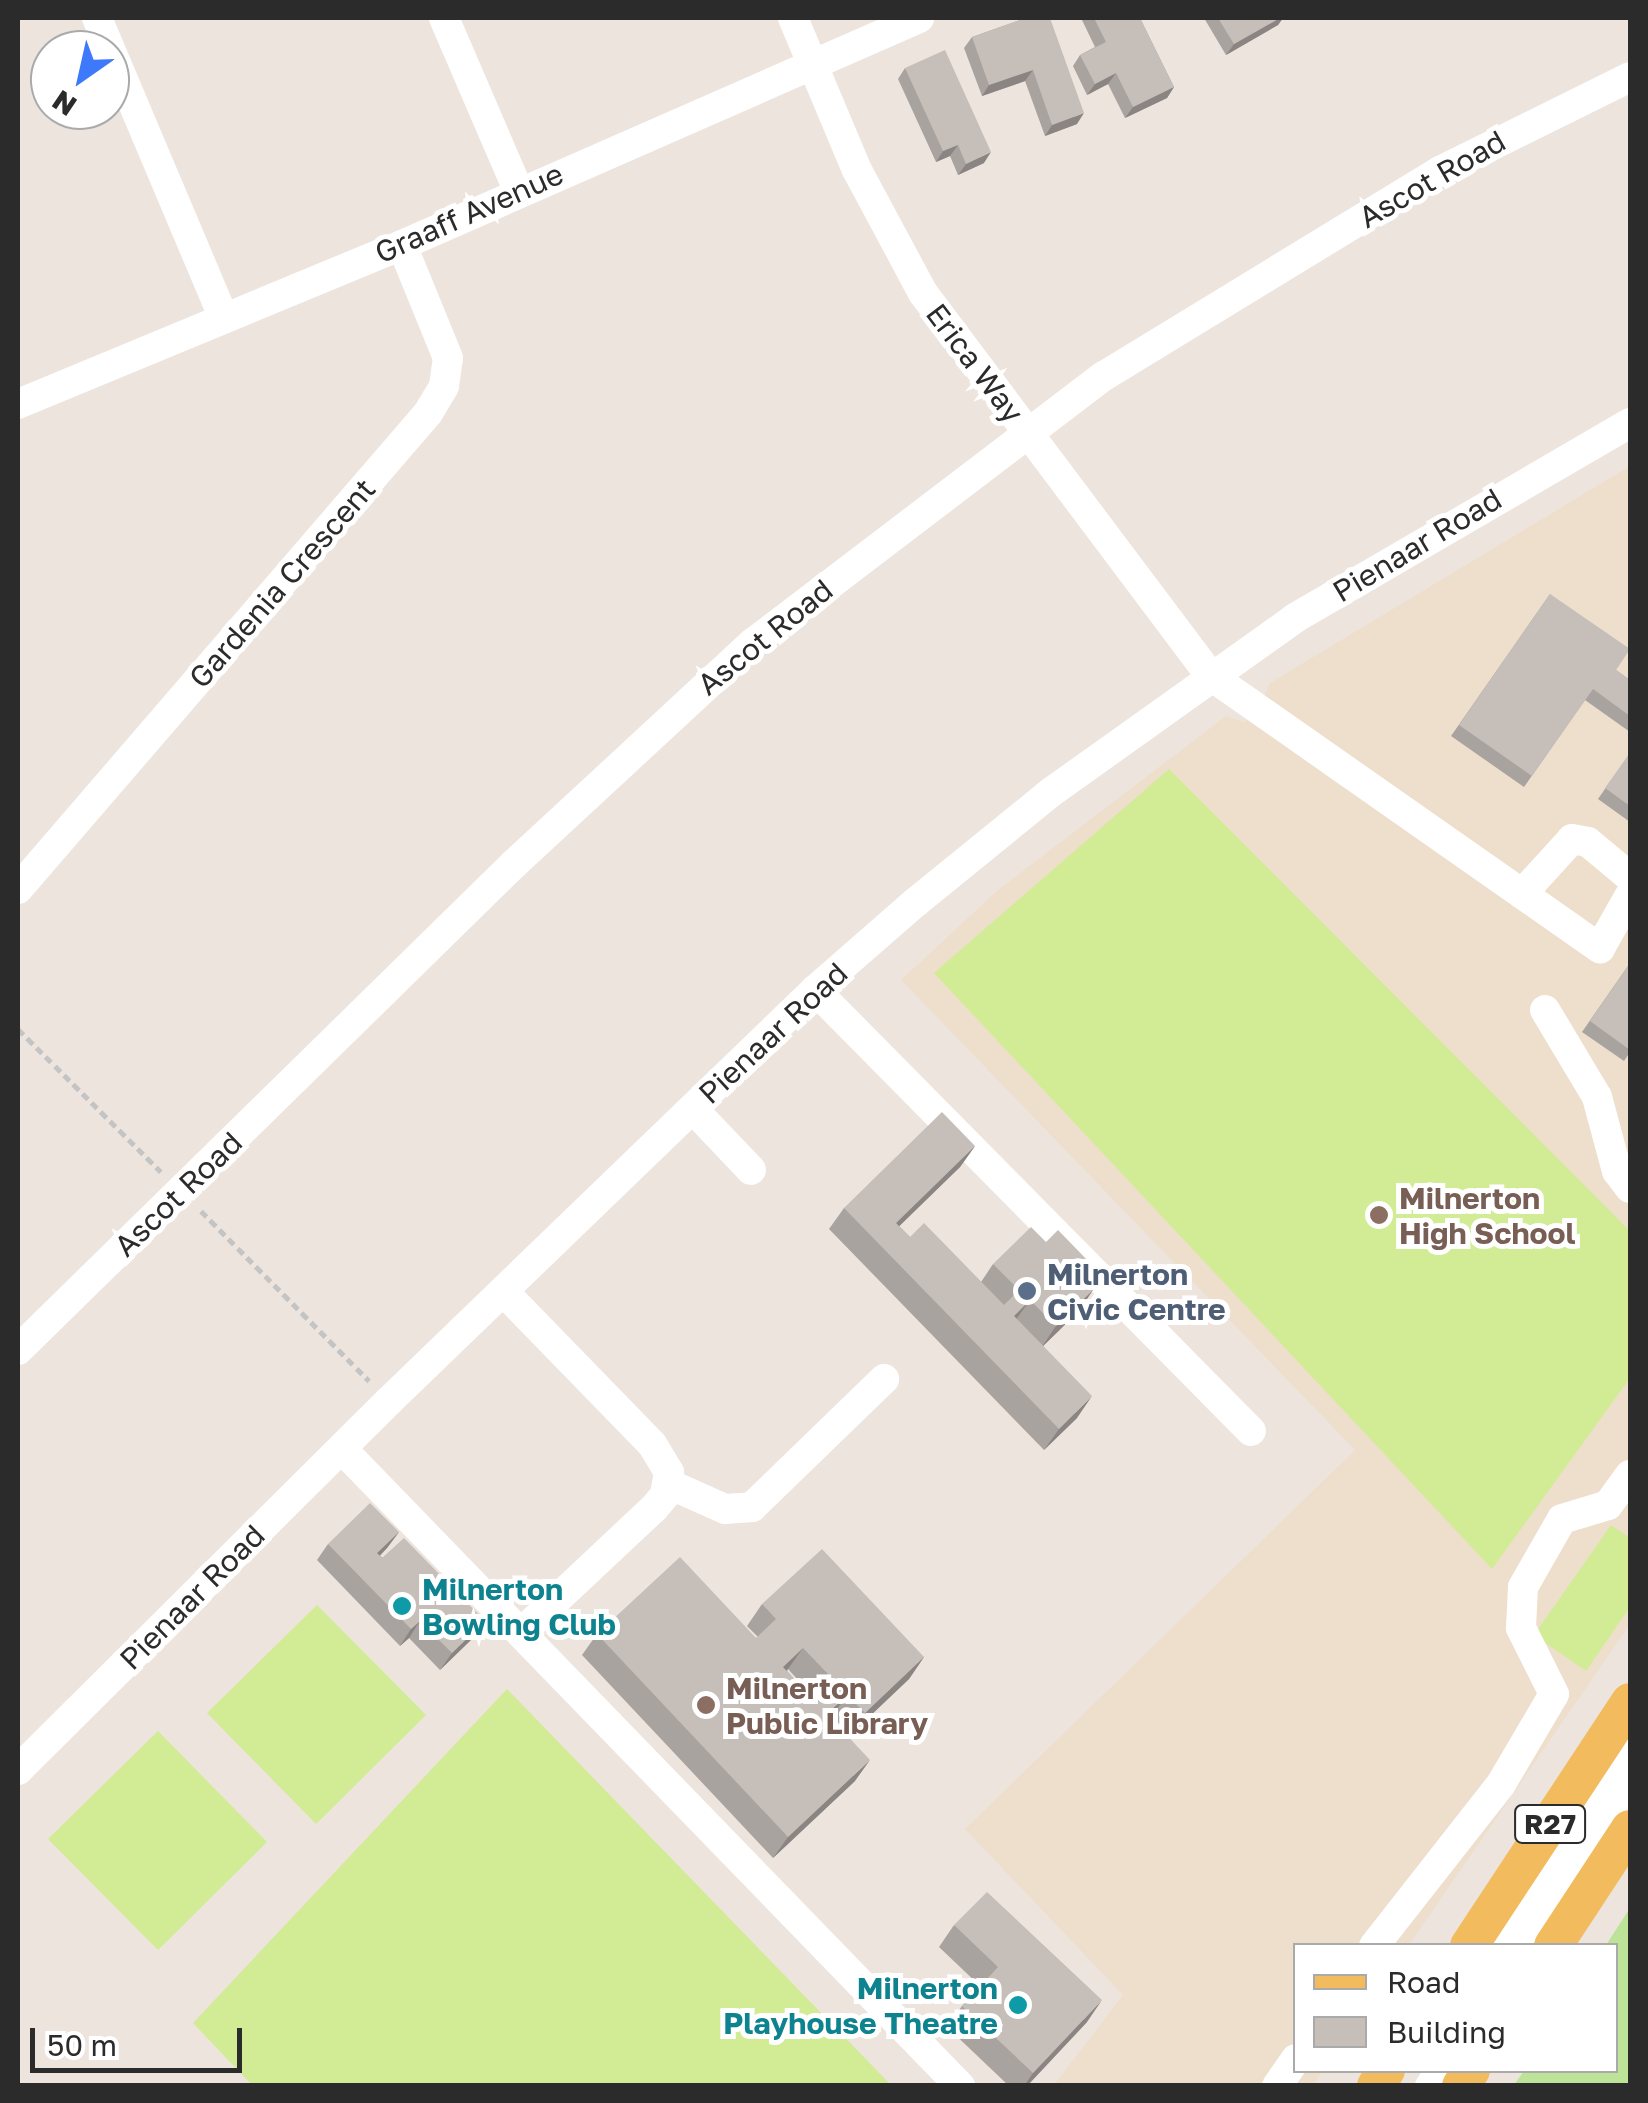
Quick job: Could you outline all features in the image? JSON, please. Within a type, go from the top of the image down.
[{"type":"main road","name":"R27","points":[[1471,1943],[1630,1702]]},
{"type":"main road","name":"R27","points":[[1555,1943],[1630,1829]]},
{"type":"street","points":[[97,18],[223,316]]},
{"type":"street","points":[[444,18],[518,190]]},
{"type":"street","name":"Erica Way","points":[[793,18],[896,250],[1211,676],[1600,948],[1630,894]]},
{"type":"street","name":"Graaff Avenue","points":[[18,404],[402,245],[518,190],[919,18]]},
{"type":"street","name":"Ascot Road","points":[[18,1350],[514,864],[753,642],[1104,376],[1440,171],[1630,77]]},
{"type":"street","name":"Gardenia Crescent","points":[[18,889],[428,414],[444,386],[448,358],[402,245]]},
{"type":"street","name":"Pienaar Road","points":[[18,1770],[389,1401],[815,990],[1050,794],[1211,676],[1380,564],[1630,423]]},
{"type":"street","points":[[1522,894],[1572,839],[1588,842],[1630,877]]},
{"type":"street","points":[[815,990],[1252,1432]]},
{"type":"street","points":[[1544,1010],[1597,1097],[1616,1171],[1630,1188]]},
{"type":"street","points":[[693,1109],[750,1170]]},
{"type":"street","points":[[504,1292],[652,1444],[669,1484],[724,1509],[752,1507],[884,1379]]},
{"type":"street","points":[[342,1449],[960,2086]]},
{"type":"street","points":[[1376,1943],[1501,1784],[1554,1694],[1521,1628],[1522,1587],[1562,1519],[1608,1505],[1630,1475]]},
{"type":"street","points":[[522,1632],[654,1508],[669,1484]]},
{"type":"street","points":[[1501,1943],[1630,1746]]},
{"type":"street","points":[[1527,1943],[1630,1784]]},
{"type":"street","points":[[1278,2086],[1293,2064]]},
{"type":"path","points":[[18,1029],[389,1401]]},
{"type":"shaded area","name":"Milnerton High School","points":[[1630,466],[1630,1624],[1410,1943],[1293,1943],[1293,2073],[1322,2073],[1313,2085],[1054,2085],[1123,1995],[965,1829],[1355,1450],[901,980],[998,890],[1226,716],[1244,722],[1258,714],[1270,683]]},
{"type":"green space","points":[[1169,769],[1630,1231],[1630,1378],[1492,1569],[934,973]]},
{"type":"green space","points":[[1611,1525],[1630,1538],[1630,1607],[1586,1671],[1534,1635]]},
{"type":"green space","points":[[317,1605],[426,1715],[316,1824],[207,1713]]},
{"type":"green space","points":[[507,1689],[891,2085],[252,2085],[193,2023]]},
{"type":"green space","points":[[158,1731],[267,1842],[158,1950],[48,1839]]},
{"type":"green space","points":[[1630,1908],[1630,2085],[1514,2085],[1523,2073],[1618,2073],[1618,1943],[1607,1943]]},
{"type":"building","points":[[1026,18],[1050,18],[1084,113],[1052,125],[1033,70],[989,85],[972,37]]},
{"type":"building","points":[[1094,18],[1140,18],[1174,87],[1133,107],[1116,73],[1095,84],[1080,55],[1106,42]]},
{"type":"building","points":[[1218,18],[1280,18],[1234,44]]},
{"type":"building","points":[[945,50],[991,152],[966,164],[958,145],[943,151],[905,68]]},
{"type":"building","points":[[1550,594],[1630,649],[1616,670],[1630,680],[1630,716],[1593,689],[1532,776],[1459,725]]},
{"type":"building","points":[[1630,753],[1630,806],[1605,788]]},
{"type":"building","points":[[1630,963],[1630,1050],[1590,1021]]},
{"type":"building","points":[[942,1112],[975,1146],[896,1223],[910,1237],[924,1223],[1004,1305],[1019,1290],[993,1264],[1031,1227],[1046,1242],[1058,1230],[1091,1264],[1079,1276],[1093,1290],[1056,1326],[1030,1300],[1014,1316],[1092,1396],[1059,1429],[844,1208]]},
{"type":"building","name":"Milnerton Bowling Club","points":[[370,1503],[399,1532],[377,1553],[382,1558],[404,1538],[485,1621],[452,1653],[420,1621],[411,1629],[328,1544]]},
{"type":"building","name":"Milnerton Public Library","points":[[822,1549],[924,1657],[865,1713],[847,1695],[827,1714],[870,1760],[788,1837],[597,1634],[680,1557],[756,1638],[776,1619],[762,1604]],"holes":[[[803,1648],[828,1674],[807,1693],[783,1667]]]},
{"type":"building","name":"Milnerton Playhouse Theatre","points":[[987,1892],[1102,2000],[1033,2073],[962,2006],[998,1967],[954,1925]]},
{"type":"place","name":"Milnerton High School","points":[[1379,1215]]},
{"type":"place","name":"Milnerton Civic Centre","points":[[1027,1291]]},
{"type":"place","name":"Milnerton Bowling Club","points":[[402,1606]]},
{"type":"place","name":"Milnerton Public Library","points":[[706,1705]]},
{"type":"place","name":"Milnerton Playhouse Theatre","points":[[1018,2005]]}]
